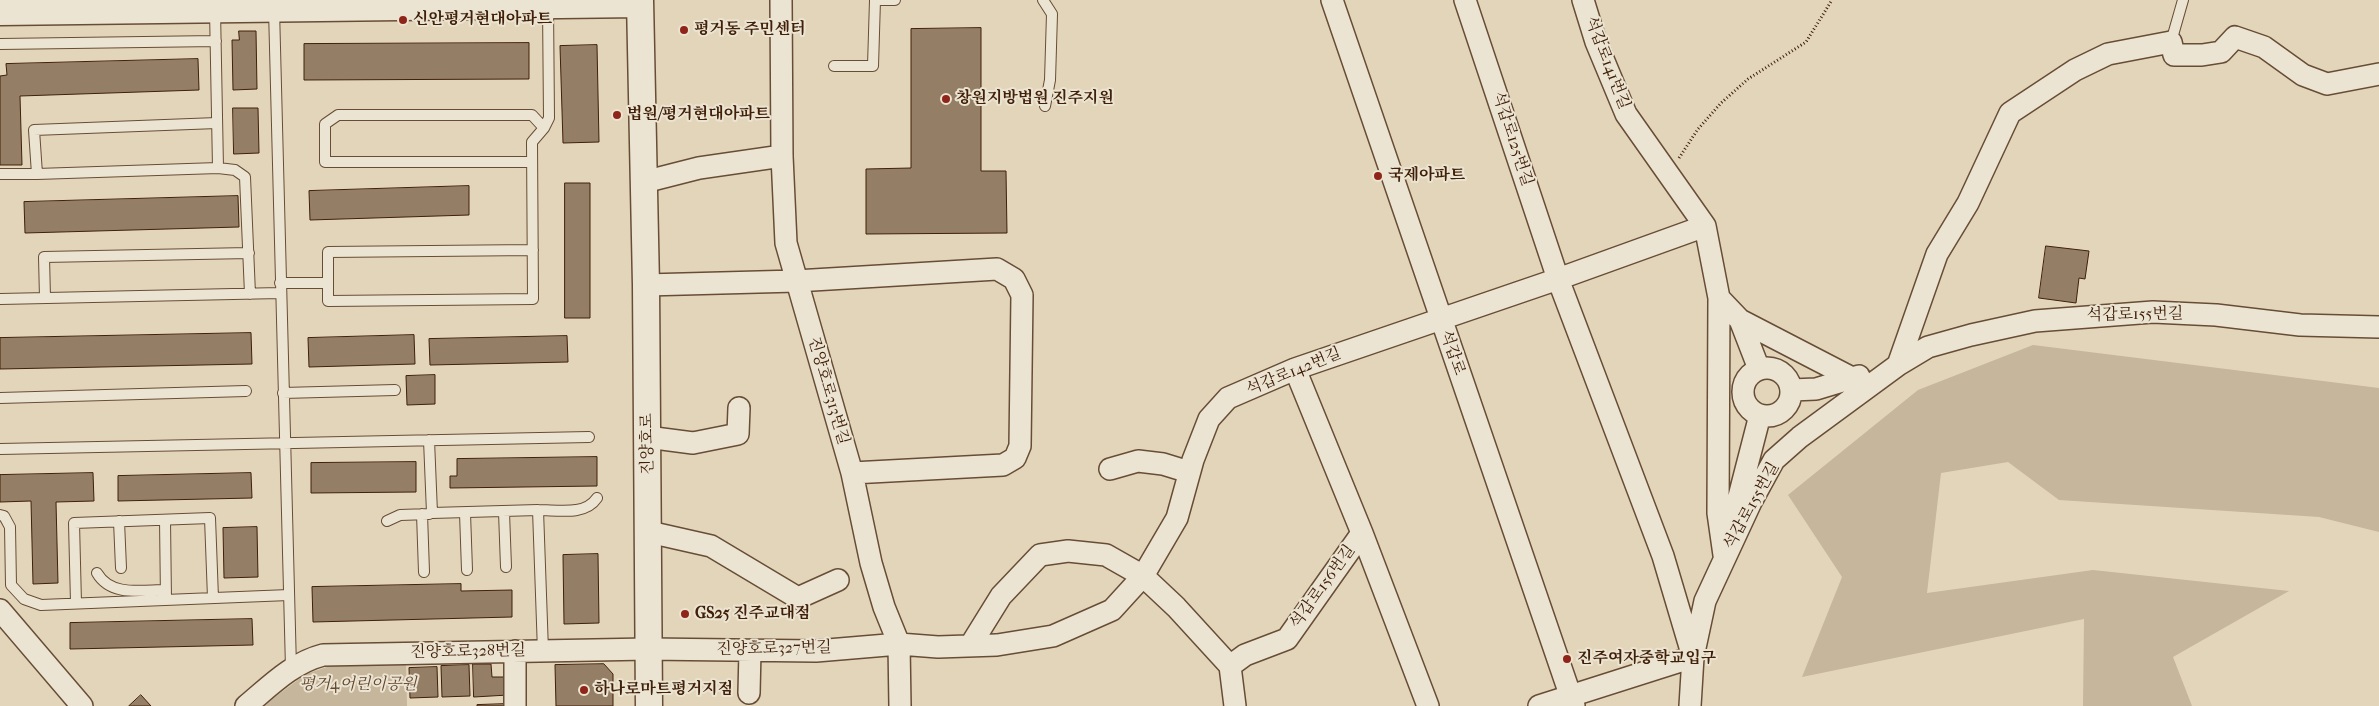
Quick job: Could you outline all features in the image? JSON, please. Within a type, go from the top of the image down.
[{"type":"street","name":"진양호로313번길","points":[[781,0],[782,156],[786,243],[852,473],[884,607],[899,644]]},
{"type":"street","name":"석갑로","points":[[1332,0],[1572,701]]},
{"type":"street","name":"석갑로125번길","points":[[1465,0],[1558,279]]},
{"type":"street","name":"석갑로141번길","points":[[1583,0],[1596,42],[1626,114],[1705,226],[1719,298]]},
{"type":"street","points":[[0,12],[215,9],[274,4],[640,2]]},
{"type":"street","name":"진양호로","points":[[640,2],[646,285],[649,706]]},
{"type":"street","points":[[1792,390],[1816,389],[1898,365],[1937,254],[1968,203],[2010,112],[2075,70],[2108,54],[2171,42],[2174,55],[2202,55],[2221,52],[2235,38],[2264,47],[2303,75],[2327,84],[2379,74]]},
{"type":"street","points":[[644,182],[699,168],[782,156]]},
{"type":"street","points":[[1441,320],[1705,226]]},
{"type":"street","points":[[646,285],[796,281],[997,269],[1014,279],[1022,295],[1020,446],[1015,458],[1003,465],[852,473]]},
{"type":"street","name":"석갑로155번길","points":[[1558,279],[1662,556],[1693,657]]},
{"type":"street","points":[[1719,298],[1740,320],[1852,378]]},
{"type":"street","name":"석갑로155번길","points":[[1719,298],[1718,513],[1724,555]]},
{"type":"street","name":"석갑로155번길","points":[[1690,706],[1693,657],[1705,601],[1724,555],[1774,460],[1800,437],[1898,365],[1928,347],[1971,335],[2035,321],[2092,315],[2171,313],[2216,315],[2300,324],[2379,327]]},
{"type":"street","name":"석갑로142번길","points":[[899,644],[938,647],[998,645],[1053,636],[1112,610],[1142,576],[1176,518],[1189,472],[1209,419],[1228,398],[1295,369],[1441,320]]},
{"type":"street","points":[[1740,320],[1759,369]]},
{"type":"street","points":[[1774,368],[1781,371],[1790,383],[1792,390],[1789,403],[1785,409],[1773,415],[1760,415],[1748,406],[1743,392],[1747,378],[1759,369],[1774,368]]},
{"type":"street","name":"석갑로156번길","points":[[1295,369],[1362,533],[1428,706]]},
{"type":"street","points":[[647,437],[693,442],[738,434],[739,408]]},
{"type":"street","points":[[1724,555],[1760,415]]},
{"type":"street","points":[[1110,469],[1138,461],[1163,464],[1189,472]]},
{"type":"street","points":[[649,532],[711,546],[798,598],[838,580]]},
{"type":"street","name":"석갑로156번길","points":[[1230,666],[1245,655],[1286,638],[1362,533]]},
{"type":"street","points":[[970,646],[1001,596],[1040,555],[1068,551],[1106,555],[1142,576],[1176,607],[1230,666],[1235,706]]},
{"type":"street","points":[[0,610],[82,706]]},
{"type":"street","points":[[899,644],[900,706]]},
{"type":"street","name":"진양호로327번길","points":[[648,649],[816,651],[899,644]]},
{"type":"street","name":"진양호로328번길","points":[[246,706],[291,668],[306,659],[323,655],[648,649]]},
{"type":"street","points":[[515,651],[516,706]]},
{"type":"street","points":[[749,693],[750,651]]},
{"type":"street","points":[[1539,706],[1572,701],[1693,657]]},
{"type":"lane","points":[[834,66],[872,66],[874,0]]},
{"type":"lane","points":[[879,0],[895,0]]},
{"type":"lane","points":[[1044,0],[1052,14],[1050,80],[1046,106]]},
{"type":"lane","points":[[2171,42],[2183,0]]},
{"type":"lane","points":[[533,250],[328,252],[328,301],[533,299],[533,250],[532,142],[544,128],[549,118],[539,3]]},
{"type":"lane","points":[[274,4],[291,668]]},
{"type":"lane","points":[[215,9],[218,168]]},
{"type":"lane","points":[[0,44],[216,41]]},
{"type":"lane","points":[[532,162],[325,162],[325,124],[338,115],[532,115],[544,128]]},
{"type":"lane","points":[[37,174],[34,130],[218,122]]},
{"type":"lane","points":[[0,174],[218,168],[235,170],[246,177],[250,294]]},
{"type":"lane","points":[[45,298],[44,257],[249,253]]},
{"type":"lane","points":[[0,299],[250,294],[280,288],[328,283]]},
{"type":"lane","points":[[283,393],[395,390]]},
{"type":"lane","points":[[0,398],[246,391]]},
{"type":"lane","points":[[0,449],[589,437]]},
{"type":"lane","points":[[424,572],[429,440]]},
{"type":"lane","points":[[387,521],[400,515],[584,510],[591,506],[597,498]]},
{"type":"lane","points":[[538,510],[543,651]]},
{"type":"lane","points":[[504,512],[506,567]]},
{"type":"lane","points":[[465,513],[467,570]]},
{"type":"lane","points":[[0,515],[4,516],[10,527],[11,585],[24,599],[42,605],[166,595]]},
{"type":"lane","points":[[76,603],[74,523],[119,521],[210,518],[213,598]]},
{"type":"lane","points":[[165,520],[166,595]]},
{"type":"lane","points":[[119,521],[121,568]]},
{"type":"lane","points":[[97,573],[102,582],[112,588],[166,595],[213,598],[289,595]]},
{"type":"path","points":[[1669,173],[1698,130],[1721,103],[1748,79],[1806,42],[1832,0]]},
{"type":"green space","points":[[2033,345],[2379,388],[2379,532],[2319,517],[2059,500],[2008,462],[1941,473],[1927,593],[2093,570],[2289,591],[2173,657],[2192,706],[2083,706],[2084,619],[1802,677],[1842,577],[1788,495],[1918,390]]},
{"type":"green space","name":"평거4어린이공원","points":[[406,664],[407,706],[263,706],[306,674],[333,665]]},
{"type":"building","name":"창원지방법원 진주지원","points":[[981,28],[981,171],[1006,171],[1007,233],[866,234],[866,169],[911,168],[911,29]]},
{"type":"building","points":[[239,31],[256,31],[257,89],[233,90],[232,40],[239,40]]},
{"type":"building","points":[[529,43],[529,79],[304,80],[304,44]]},
{"type":"building","points":[[597,45],[599,142],[563,143],[560,46]]},
{"type":"building","points":[[198,59],[199,90],[20,96],[22,165],[0,165],[0,76],[7,75],[6,64]]},
{"type":"building","points":[[233,108],[258,108],[259,153],[234,154]]},
{"type":"building","points":[[565,183],[590,183],[590,318],[565,318]]},
{"type":"building","points":[[469,186],[469,215],[310,220],[309,191]]},
{"type":"building","points":[[238,196],[239,227],[25,233],[24,202]]},
{"type":"building","points":[[2046,246],[2089,251],[2085,279],[2079,278],[2076,303],[2039,298]]},
{"type":"building","points":[[251,333],[252,364],[0,369],[0,338]]},
{"type":"building","points":[[414,335],[415,364],[309,367],[308,338]]},
{"type":"building","points":[[567,336],[568,362],[430,365],[429,339]]},
{"type":"building","points":[[435,375],[435,404],[407,405],[406,376]]},
{"type":"building","points":[[597,457],[597,486],[450,488],[450,476],[457,476],[457,459]]},
{"type":"building","points":[[416,462],[416,492],[311,493],[311,463]]},
{"type":"building","points":[[93,473],[94,501],[56,502],[58,583],[33,584],[31,501],[0,502],[0,475]]},
{"type":"building","points":[[251,473],[252,498],[118,501],[118,476]]},
{"type":"building","points":[[257,527],[258,577],[224,578],[223,528]]},
{"type":"building","points":[[598,554],[599,623],[564,624],[563,555]]},
{"type":"building","points":[[461,584],[461,591],[512,590],[512,617],[313,622],[312,587]]},
{"type":"building","points":[[252,619],[253,645],[70,649],[70,623]]},
{"type":"building","points":[[473,664],[491,664],[492,677],[507,677],[508,695],[474,697]]},
{"type":"building","name":"하나로마트평거지점","points":[[604,664],[613,674],[613,706],[556,706],[555,665]]},
{"type":"building","points":[[469,665],[470,696],[442,697],[441,666]]},
{"type":"building","points":[[437,667],[438,697],[410,698],[409,668]]},
{"type":"building","points":[[141,695],[151,706],[129,706]]},
{"type":"building","points":[[506,704],[506,706],[477,706],[477,705]]},
{"type":"place","name":"신안평거현대아파트","points":[[403,20]]},
{"type":"place","name":"평거동 주민센터","points":[[684,30]]},
{"type":"place","name":"창원지방법원 진주지원","points":[[946,99]]},
{"type":"place","name":"법원/평거현대아파트","points":[[617,115]]},
{"type":"place","name":"국제아파트","points":[[1378,176]]},
{"type":"place","name":"GS25 진주교대점","points":[[685,614]]},
{"type":"place","name":"진주여자중학교입구","points":[[1567,659]]},
{"type":"place","name":"하나로마트평거지점","points":[[584,690]]}]
